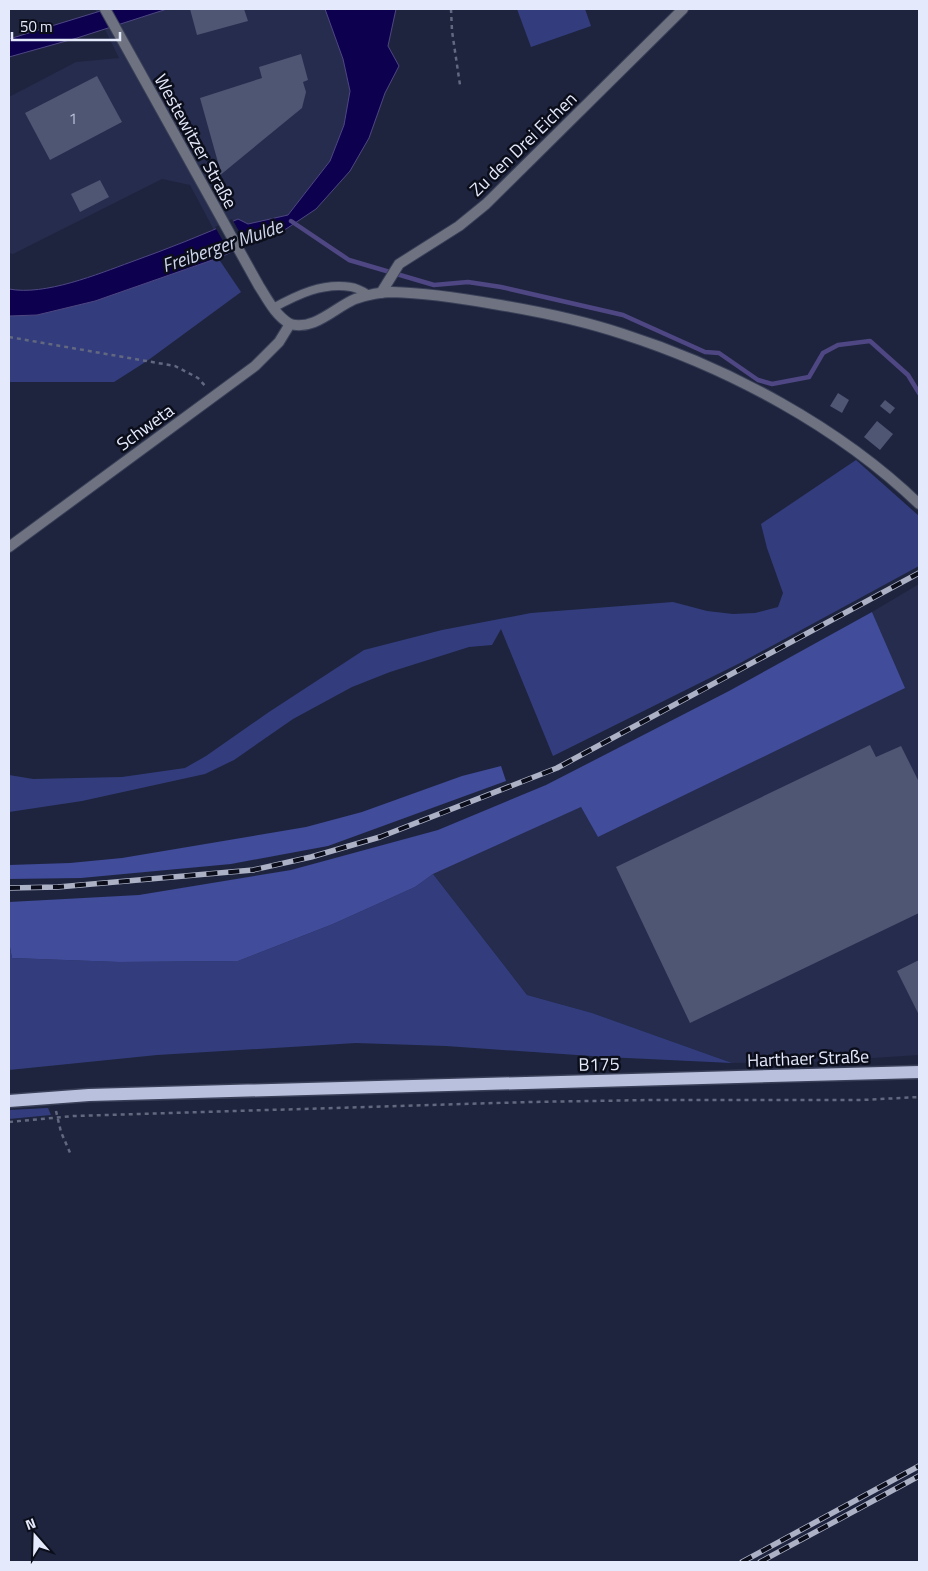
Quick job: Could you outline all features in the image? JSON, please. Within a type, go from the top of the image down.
[{"type":"main road","name":"Harthaer Straße","points":[[698,1079],[919,1072]]},
{"type":"main road","name":"B175","points":[[9,1101],[89,1095],[698,1079]]},
{"type":"street","name":"Westewitzer Straße","points":[[105,9],[260,287],[273,308],[283,320],[290,324]]},
{"type":"street","name":"Zu den Drei Eichen","points":[[381,293],[399,264],[459,226],[486,204],[683,9]]},
{"type":"street","points":[[290,324],[308,325],[354,300],[369,295],[393,292],[451,297],[567,318],[623,334],[689,359],[740,382],[820,425],[874,466],[919,504]]},
{"type":"street","name":"Schweta","points":[[9,547],[263,359],[279,342],[290,324]]},
{"type":"lane","points":[[273,308],[300,294],[333,286],[353,287],[369,295]]},
{"type":"path","points":[[451,9],[452,31],[460,85]]},
{"type":"path","points":[[9,337],[175,366],[198,378],[214,397]]},
{"type":"path","points":[[9,1122],[57,1117],[539,1102],[862,1100],[919,1096]]},
{"type":"path","points":[[55,1097],[61,1132],[71,1155]]},
{"type":"shaded area","points":[[95,9],[325,9],[343,59],[350,91],[344,125],[330,161],[288,215],[248,224],[238,220],[214,230],[190,185],[162,179],[13,254],[9,253],[9,97],[76,62],[119,58]]},
{"type":"shaded area","points":[[517,9],[585,9],[591,26],[531,47]]},
{"type":"shaded area","points":[[218,258],[241,292],[147,361],[114,382],[9,382],[9,316],[37,315],[95,301]]},
{"type":"shaded area","points":[[856,460],[919,516],[919,566],[742,662],[553,756],[501,629],[492,645],[469,647],[390,672],[352,687],[293,719],[234,760],[205,774],[82,801],[9,812],[9,775],[33,779],[122,777],[185,768],[206,756],[364,650],[442,630],[531,613],[673,602],[707,611],[733,614],[755,613],[778,607],[783,593],[767,548],[761,524]]},
{"type":"shaded area","points":[[919,584],[919,1055],[811,1062],[732,1063],[592,1013],[527,995],[433,874],[581,807],[598,837],[904,688],[872,612]]},
{"type":"shaded area","points":[[872,612],[905,688],[598,837],[581,807],[433,874],[415,887],[333,924],[238,961],[119,962],[12,958],[9,942],[9,902],[139,895],[291,870],[438,830],[546,785],[729,691]]},
{"type":"shaded area","points":[[501,766],[506,781],[328,846],[231,864],[81,878],[9,879],[9,865],[70,863],[122,858],[306,827],[362,812],[462,776]]},
{"type":"shaded area","points":[[433,874],[527,995],[592,1013],[732,1063],[446,1046],[356,1043],[157,1055],[9,1070],[9,942],[12,958],[120,962],[238,961],[333,924],[415,887]]},
{"type":"shaded area","points":[[48,1108],[51,1115],[9,1119],[9,1110]]},
{"type":"water","points":[[107,9],[167,9],[77,38],[9,57],[9,39]]},
{"type":"water","name":"Freiberger Mulde","points":[[325,9],[396,9],[388,46],[399,66],[385,93],[369,138],[350,171],[316,209],[286,229],[218,258],[95,301],[37,315],[9,316],[9,289],[39,289],[71,283],[158,252],[238,219],[248,224],[288,215],[330,161],[344,125],[350,91],[343,59]]},
{"type":"pier","points":[[232,219],[248,247],[231,255],[215,227]]},
{"type":"building","points":[[190,9],[244,9],[248,21],[197,35]]},
{"type":"building","points":[[301,54],[308,80],[303,82],[306,92],[302,108],[213,181],[207,174],[219,166],[200,98],[262,78],[259,67]]},
{"type":"building","points":[[97,76],[122,122],[50,160],[25,113]]},
{"type":"building","points":[[100,180],[109,197],[80,212],[71,194]]},
{"type":"building","points":[[838,393],[849,400],[842,413],[830,406]]},
{"type":"building","points":[[885,400],[895,408],[890,414],[880,406]]},
{"type":"building","points":[[877,421],[893,434],[880,450],[864,437]]},
{"type":"building","points":[[870,745],[876,757],[901,746],[919,782],[919,913],[690,1023],[616,867]]},
{"type":"building","points":[[919,960],[919,1015],[897,971]]},
{"type":"waterway","points":[[291,221],[349,260],[434,285],[468,282],[501,287],[623,315],[705,352],[719,353],[758,380],[772,384],[809,377],[823,353],[838,345],[870,341],[908,375],[919,393]]},
{"type":"railway","points":[[9,888],[58,887],[253,870],[311,857],[380,837],[557,768],[919,573]]},
{"type":"railway","points":[[742,1562],[919,1466]]},
{"type":"railway","points":[[760,1562],[919,1476]]}]
